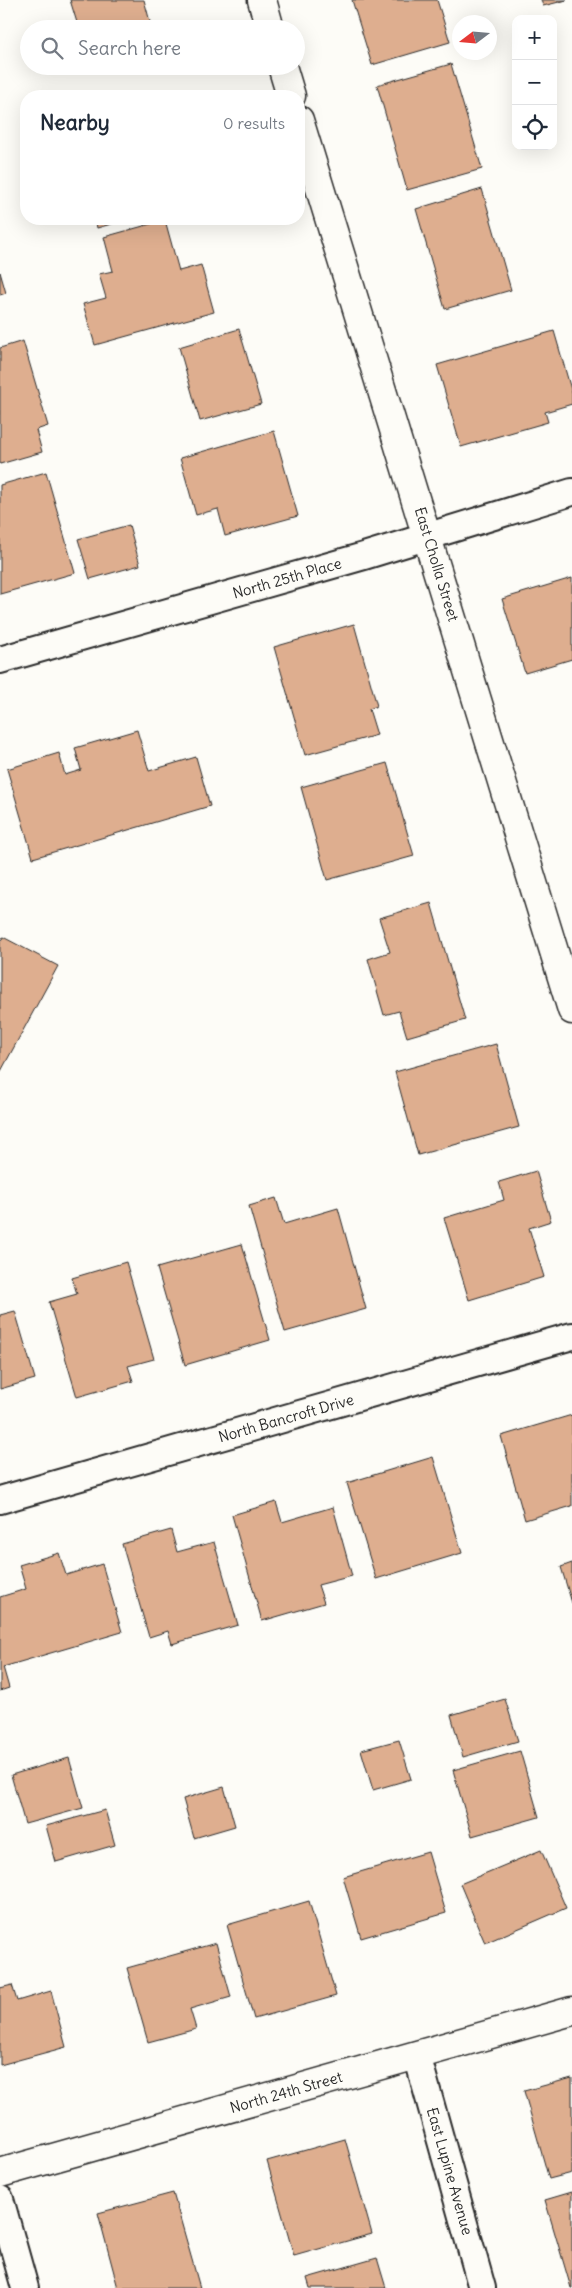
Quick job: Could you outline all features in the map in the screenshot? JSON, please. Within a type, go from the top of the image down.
[{"type":"street","points":[[262,0],[268,20]]},
{"type":"street","points":[[285,75],[289,90]]},
{"type":"street","name":"East Cholla Street","points":[[305,139],[572,1010]]},
{"type":"street","name":"North 25th Place","points":[[0,660],[428,536],[572,492]]},
{"type":"street","name":"North Bancroft Drive","points":[[0,1500],[572,1336]]},
{"type":"street","name":"North 24th Street","points":[[0,2173],[572,2011]]},
{"type":"street","name":"East Lupine Avenue","points":[[418,2055],[482,2288]]},
{"type":"street","points":[[0,2199],[26,2288]]},
{"type":"building","points":[[70,0],[144,0],[150,20],[76,20]]},
{"type":"building","points":[[352,0],[437,0],[450,42],[372,65]]},
{"type":"building","points":[[541,0],[567,0],[543,6]]},
{"type":"building","points":[[451,64],[482,169],[407,190],[377,85]]},
{"type":"building","points":[[482,189],[511,290],[445,309],[416,209]]},
{"type":"building","points":[[96,225],[108,225],[97,228]]},
{"type":"building","points":[[147,225],[166,225],[179,271],[201,265],[214,312],[95,345],[83,304],[106,298],[99,274],[113,271],[104,237]]},
{"type":"building","points":[[0,272],[6,293],[0,295]]},
{"type":"building","points":[[239,329],[261,404],[200,421],[179,347]]},
{"type":"building","points":[[554,331],[572,393],[572,404],[545,412],[548,422],[461,447],[437,365]]},
{"type":"building","points":[[23,341],[48,426],[36,430],[42,452],[0,464],[0,348]]},
{"type":"building","points":[[274,431],[298,516],[225,536],[218,509],[196,515],[180,458]]},
{"type":"building","points":[[46,472],[75,573],[0,594],[0,485]]},
{"type":"building","points":[[129,525],[140,565],[90,579],[78,539]]},
{"type":"building","points":[[572,578],[572,659],[525,673],[502,599]]},
{"type":"building","points":[[354,624],[377,706],[369,709],[377,735],[305,755],[274,647]]},
{"type":"building","points":[[137,730],[149,771],[196,757],[210,806],[33,858],[7,769],[59,753],[65,775],[81,770],[75,748]]},
{"type":"building","points":[[387,763],[414,856],[327,880],[301,787]]},
{"type":"building","points":[[431,903],[465,1020],[407,1037],[399,1011],[384,1015],[368,959],[390,952],[379,918]]},
{"type":"building","points":[[3,937],[58,966],[0,1073],[0,942]]},
{"type":"building","points":[[496,1044],[519,1127],[418,1155],[395,1072]]},
{"type":"building","points":[[536,1171],[551,1221],[529,1228],[544,1277],[469,1300],[444,1218],[504,1200],[499,1182]]},
{"type":"building","points":[[276,1198],[284,1224],[338,1208],[366,1309],[285,1332],[249,1206]]},
{"type":"building","points":[[242,1244],[270,1340],[185,1365],[157,1268]]},
{"type":"building","points":[[126,1262],[154,1359],[128,1366],[133,1381],[77,1397],[49,1302],[77,1294],[72,1278]]},
{"type":"building","points":[[15,1311],[35,1379],[0,1389],[0,1315]]},
{"type":"building","points":[[572,1415],[572,1506],[525,1520],[501,1436]]},
{"type":"building","points":[[433,1457],[462,1553],[376,1579],[347,1483]]},
{"type":"building","points":[[276,1502],[282,1522],[333,1507],[352,1576],[318,1585],[324,1603],[262,1621],[232,1515]]},
{"type":"building","points":[[171,1530],[177,1552],[214,1542],[238,1625],[172,1644],[168,1631],[149,1637],[122,1544]]},
{"type":"building","points":[[59,1553],[66,1575],[102,1564],[122,1632],[3,1667],[9,1688],[0,1691],[0,1597],[26,1589],[19,1565]]},
{"type":"building","points":[[572,1563],[572,1603],[561,1567]]},
{"type":"building","points":[[505,1699],[518,1741],[463,1757],[451,1715]]},
{"type":"building","points":[[399,1740],[411,1779],[373,1790],[361,1750]]},
{"type":"building","points":[[520,1751],[539,1817],[472,1836],[453,1770]]},
{"type":"building","points":[[69,1758],[83,1808],[25,1824],[11,1775]]},
{"type":"building","points":[[224,1787],[235,1826],[194,1838],[183,1799]]},
{"type":"building","points":[[105,1810],[115,1845],[56,1862],[46,1826]]},
{"type":"building","points":[[541,1850],[566,1908],[485,1943],[460,1884]]},
{"type":"building","points":[[428,1852],[446,1913],[361,1938],[343,1877]]},
{"type":"building","points":[[309,1901],[336,1996],[254,2019],[227,1925]]},
{"type":"building","points":[[216,1943],[231,1997],[190,2009],[196,2029],[148,2042],[127,1968]]},
{"type":"building","points":[[12,1985],[17,2001],[51,1991],[66,2047],[0,2065],[0,1988]]},
{"type":"building","points":[[572,2078],[572,2173],[549,2179],[524,2091]]},
{"type":"building","points":[[345,2139],[372,2234],[294,2256],[267,2161]]},
{"type":"building","points":[[572,2192],[572,2288],[571,2288],[545,2200]]},
{"type":"building","points":[[173,2193],[200,2288],[118,2288],[98,2213]]},
{"type":"building","points":[[377,2258],[386,2288],[310,2288],[307,2278]]}]
